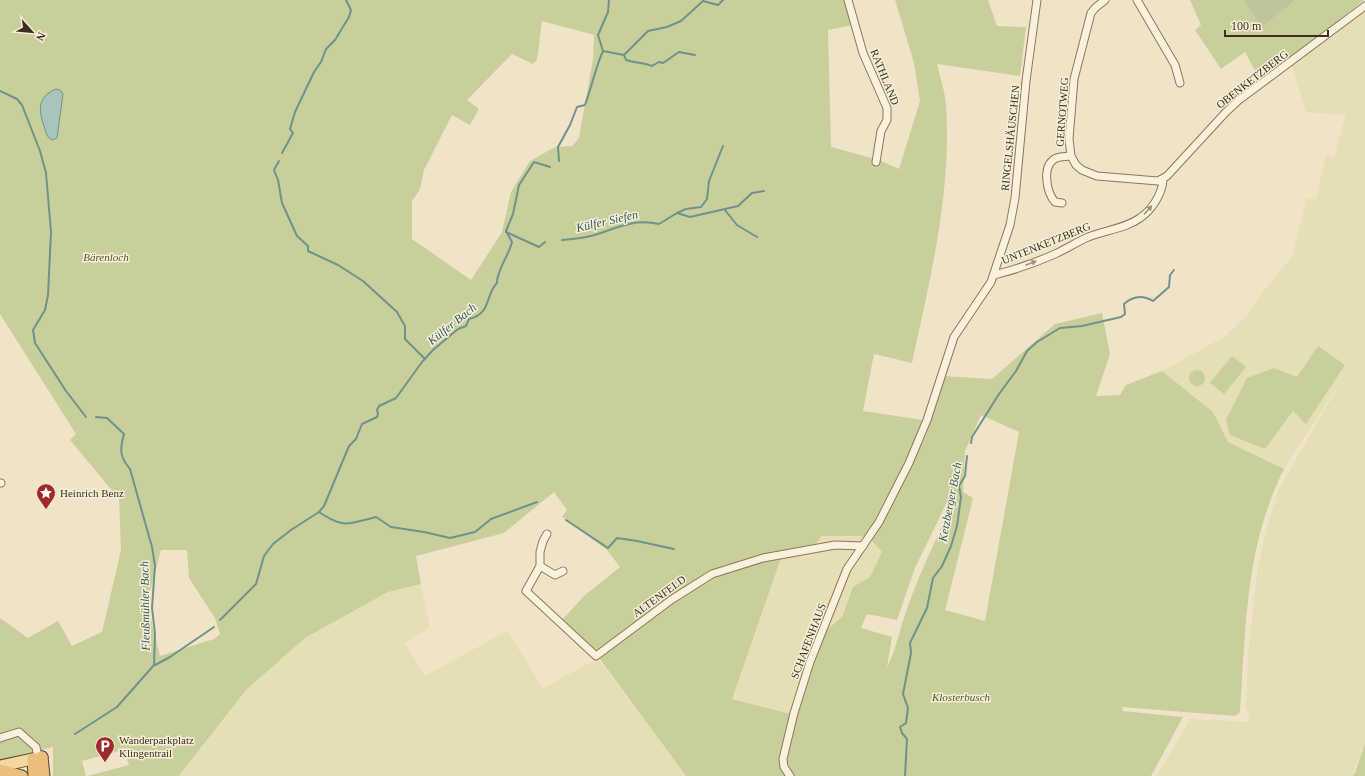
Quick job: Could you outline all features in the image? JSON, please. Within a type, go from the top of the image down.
[{"type":"highway","points":[[34,776],[38,758]]},
{"type":"highway","points":[[38,758],[44,776]]},
{"type":"highway","points":[[0,770],[22,776]]},
{"type":"main road","points":[[0,766],[38,758]]},
{"type":"street","name":"RATHLAND","points":[[848,0],[862,53],[887,108],[887,120],[881,131],[876,162]]},
{"type":"street","name":"RINGELSHÄUSCHEN","points":[[994,275],[1010,225],[1015,198],[1026,81],[1037,0]]},
{"type":"street","name":"GERNOTWEG","points":[[1105,0],[1091,13],[1075,72],[1069,139],[1071,156],[1076,165],[1082,170],[1097,176],[1158,181],[1164,180]]},
{"type":"street","points":[[1137,0],[1175,66],[1180,83]]},
{"type":"street","name":"OBENKETZBERG","points":[[1164,180],[1226,112],[1239,100],[1365,6]]},
{"type":"street","points":[[1062,203],[1055,202],[1049,192],[1047,184],[1049,168],[1053,160],[1071,156]]},
{"type":"street","name":"UNTENKETZBERG","points":[[879,522],[916,447],[956,332],[988,288],[994,275],[1054,254],[1088,237],[1123,227],[1140,218],[1148,211],[1160,193],[1164,180]]},
{"type":"street","name":"SCHAFENHAUS","points":[[790,776],[784,767],[783,754],[810,662],[847,569],[879,522]]},
{"type":"street","name":"ALTENFELD","points":[[547,534],[543,540],[540,552],[540,566],[526,590],[596,656],[671,600],[712,574],[763,558],[835,546],[863,546]]},
{"type":"street","points":[[540,566],[555,575],[563,571]]},
{"type":"street","points":[[0,738],[19,732],[36,747],[38,758]]},
{"type":"shaded area","points":[[1365,10],[1365,743],[1352,776],[1157,776],[1190,719],[1250,722],[1246,707],[1248,653],[1257,573],[1266,530],[1279,489],[1344,376],[1284,469],[1228,442],[1213,412],[1162,371],[1224,337],[1251,311],[1262,293],[1292,257],[1307,198],[1316,200],[1326,155],[1334,157],[1346,115],[1306,112],[1292,66]]},
{"type":"shaded area","points":[[820,536],[866,536],[882,552],[870,577],[853,587],[842,617],[828,630],[791,714],[731,699],[783,551]]},
{"type":"shaded area","points":[[421,584],[430,627],[405,643],[425,676],[507,631],[543,688],[598,658],[686,776],[180,776],[246,690],[305,638],[388,592]]},
{"type":"green space","name":"Bärenloch","points":[[0,0],[845,0],[853,25],[828,30],[831,147],[879,160],[899,169],[920,101],[914,63],[895,0],[988,0],[997,26],[1026,27],[1020,76],[937,64],[944,89],[946,105],[946,170],[943,203],[926,299],[912,363],[874,354],[863,411],[923,420],[905,464],[866,536],[821,536],[816,545],[783,552],[732,699],[791,714],[781,758],[788,776],[686,776],[594,651],[562,620],[584,596],[620,567],[607,550],[562,517],[567,510],[554,492],[504,533],[416,556],[421,584],[388,592],[305,638],[246,690],[179,776],[87,776],[129,765],[123,750],[82,761],[86,776],[53,776],[53,747],[0,761],[0,618],[28,638],[58,621],[72,646],[102,632],[121,550],[119,497],[70,440],[76,434],[0,314]],"holes":[[[542,21],[594,35],[593,59],[579,138],[572,146],[555,147],[530,161],[511,192],[502,232],[471,280],[412,239],[412,201],[420,189],[424,170],[452,115],[470,125],[479,109],[467,100],[512,54],[533,64],[537,60]],[[161,550],[187,550],[189,578],[215,618],[220,634],[214,639],[160,656],[147,603]]]},
{"type":"green space","points":[[1190,0],[1243,0],[1262,27],[1296,0],[1364,0],[1290,59],[1260,80],[1245,52],[1221,69],[1195,30],[1201,25]]},
{"type":"green space","points":[[1243,0],[1296,0],[1262,27]]},
{"type":"green space","name":"Klosterbusch","points":[[1102,313],[1110,354],[1096,396],[1120,395],[1126,385],[1162,371],[1213,412],[1228,442],[1284,469],[1271,498],[1255,558],[1246,618],[1240,712],[1235,716],[1122,707],[1123,711],[1183,717],[1151,776],[792,776],[786,766],[786,755],[816,653],[828,629],[842,617],[853,587],[870,577],[882,552],[870,539],[910,469],[926,435],[944,376],[992,379],[1055,324]],"holes":[[[981,415],[1019,432],[985,621],[945,610],[973,498],[963,492],[965,451]],[[946,504],[951,507],[928,556],[905,614],[887,667],[892,637],[861,628],[867,614],[897,620],[915,568]]]},
{"type":"green space","points":[[1318,346],[1345,365],[1306,424],[1293,411],[1265,449],[1230,435],[1226,420],[1247,378],[1274,368],[1297,377]]},
{"type":"green space","points":[[1232,356],[1246,367],[1224,394],[1210,383]]},
{"type":"green space","points":[[1194,370],[1200,370],[1205,375],[1203,384],[1200,386],[1194,386],[1189,381],[1189,375]]},
{"type":"green space","points":[[1365,743],[1365,776],[1352,776],[1355,773]]},
{"type":"water","points":[[56,89],[60,90],[63,94],[57,138],[52,140],[46,133],[41,118],[40,107],[46,95]]},
{"type":"waterway","points":[[282,153],[293,133],[290,129],[295,112],[314,72],[321,62],[326,49],[335,40],[349,17],[351,10],[346,0]]},
{"type":"waterway","name":"Külfer Bach","points":[[559,161],[558,147],[570,125],[577,107],[585,105],[603,51],[598,35],[608,12],[609,0]]},
{"type":"waterway","points":[[603,51],[624,55],[648,31],[667,27],[681,21],[703,1],[718,5],[723,0]]},
{"type":"waterway","points":[[624,55],[626,60],[652,66],[659,62],[663,63],[679,52],[695,55]]},
{"type":"waterway","name":"Fleußmühler Bach","points":[[0,91],[17,99],[22,105],[40,151],[46,173],[51,232],[48,295],[45,310],[33,330],[35,343],[66,391],[86,417]]},
{"type":"waterway","points":[[677,213],[686,209],[701,207],[707,199],[709,181],[723,146]]},
{"type":"waterway","points":[[279,161],[274,170],[278,180],[282,203],[297,236],[308,246],[308,251],[338,265],[363,281],[397,312],[405,326],[405,339],[425,359]]},
{"type":"waterway","name":"Külfer Bach","points":[[319,512],[324,506],[349,446],[356,439],[362,424],[377,417],[377,410],[379,406],[396,398],[422,362],[433,350],[458,329],[466,326],[469,319],[481,313],[485,308],[493,288],[497,283],[498,274],[512,242],[506,231],[513,214],[519,185],[534,162],[550,167]]},
{"type":"waterway","name":"Külfer Siefen","points":[[562,240],[576,239],[598,234],[628,224],[643,222],[659,224],[677,213],[690,217],[738,206],[752,193],[764,191]]},
{"type":"waterway","name":"Külfer Siefen","points":[[725,210],[737,225],[757,237]]},
{"type":"waterway","name":"Külfer Siefen","points":[[506,232],[539,247],[545,242]]},
{"type":"waterway","name":"Ketzberger Bach","points":[[971,443],[972,437],[999,394],[1016,371],[1027,351],[1037,342],[1060,328],[1082,326],[1121,317],[1125,314],[1124,304],[1131,299],[1142,297],[1153,301],[1169,287],[1170,275],[1174,270]]},
{"type":"waterway","name":"Fleußmühler Bach","points":[[75,734],[117,707],[154,665],[155,633],[152,608],[155,566],[152,547],[130,469],[121,452],[124,434],[107,418],[96,417]]},
{"type":"waterway","name":"Ketzberger Bach","points":[[905,776],[907,739],[902,733],[900,727],[906,723],[908,708],[903,694],[911,653],[910,643],[927,608],[933,578],[942,566],[951,546],[957,526],[961,497],[959,486],[965,476],[967,456]]},
{"type":"waterway","points":[[220,620],[256,584],[264,556],[273,544],[291,530],[319,512],[335,521],[346,524],[376,517],[391,527],[450,538],[475,532],[491,519],[537,502]]},
{"type":"waterway","points":[[566,520],[608,548],[617,538],[674,549]]},
{"type":"waterway","points":[[155,665],[170,657],[214,627]]},
{"type":"place","name":"Heinrich Benz","points":[[46,510]]},
{"type":"place","name":"Wanderparkplatz Klingentrail","points":[[105,763]]}]
